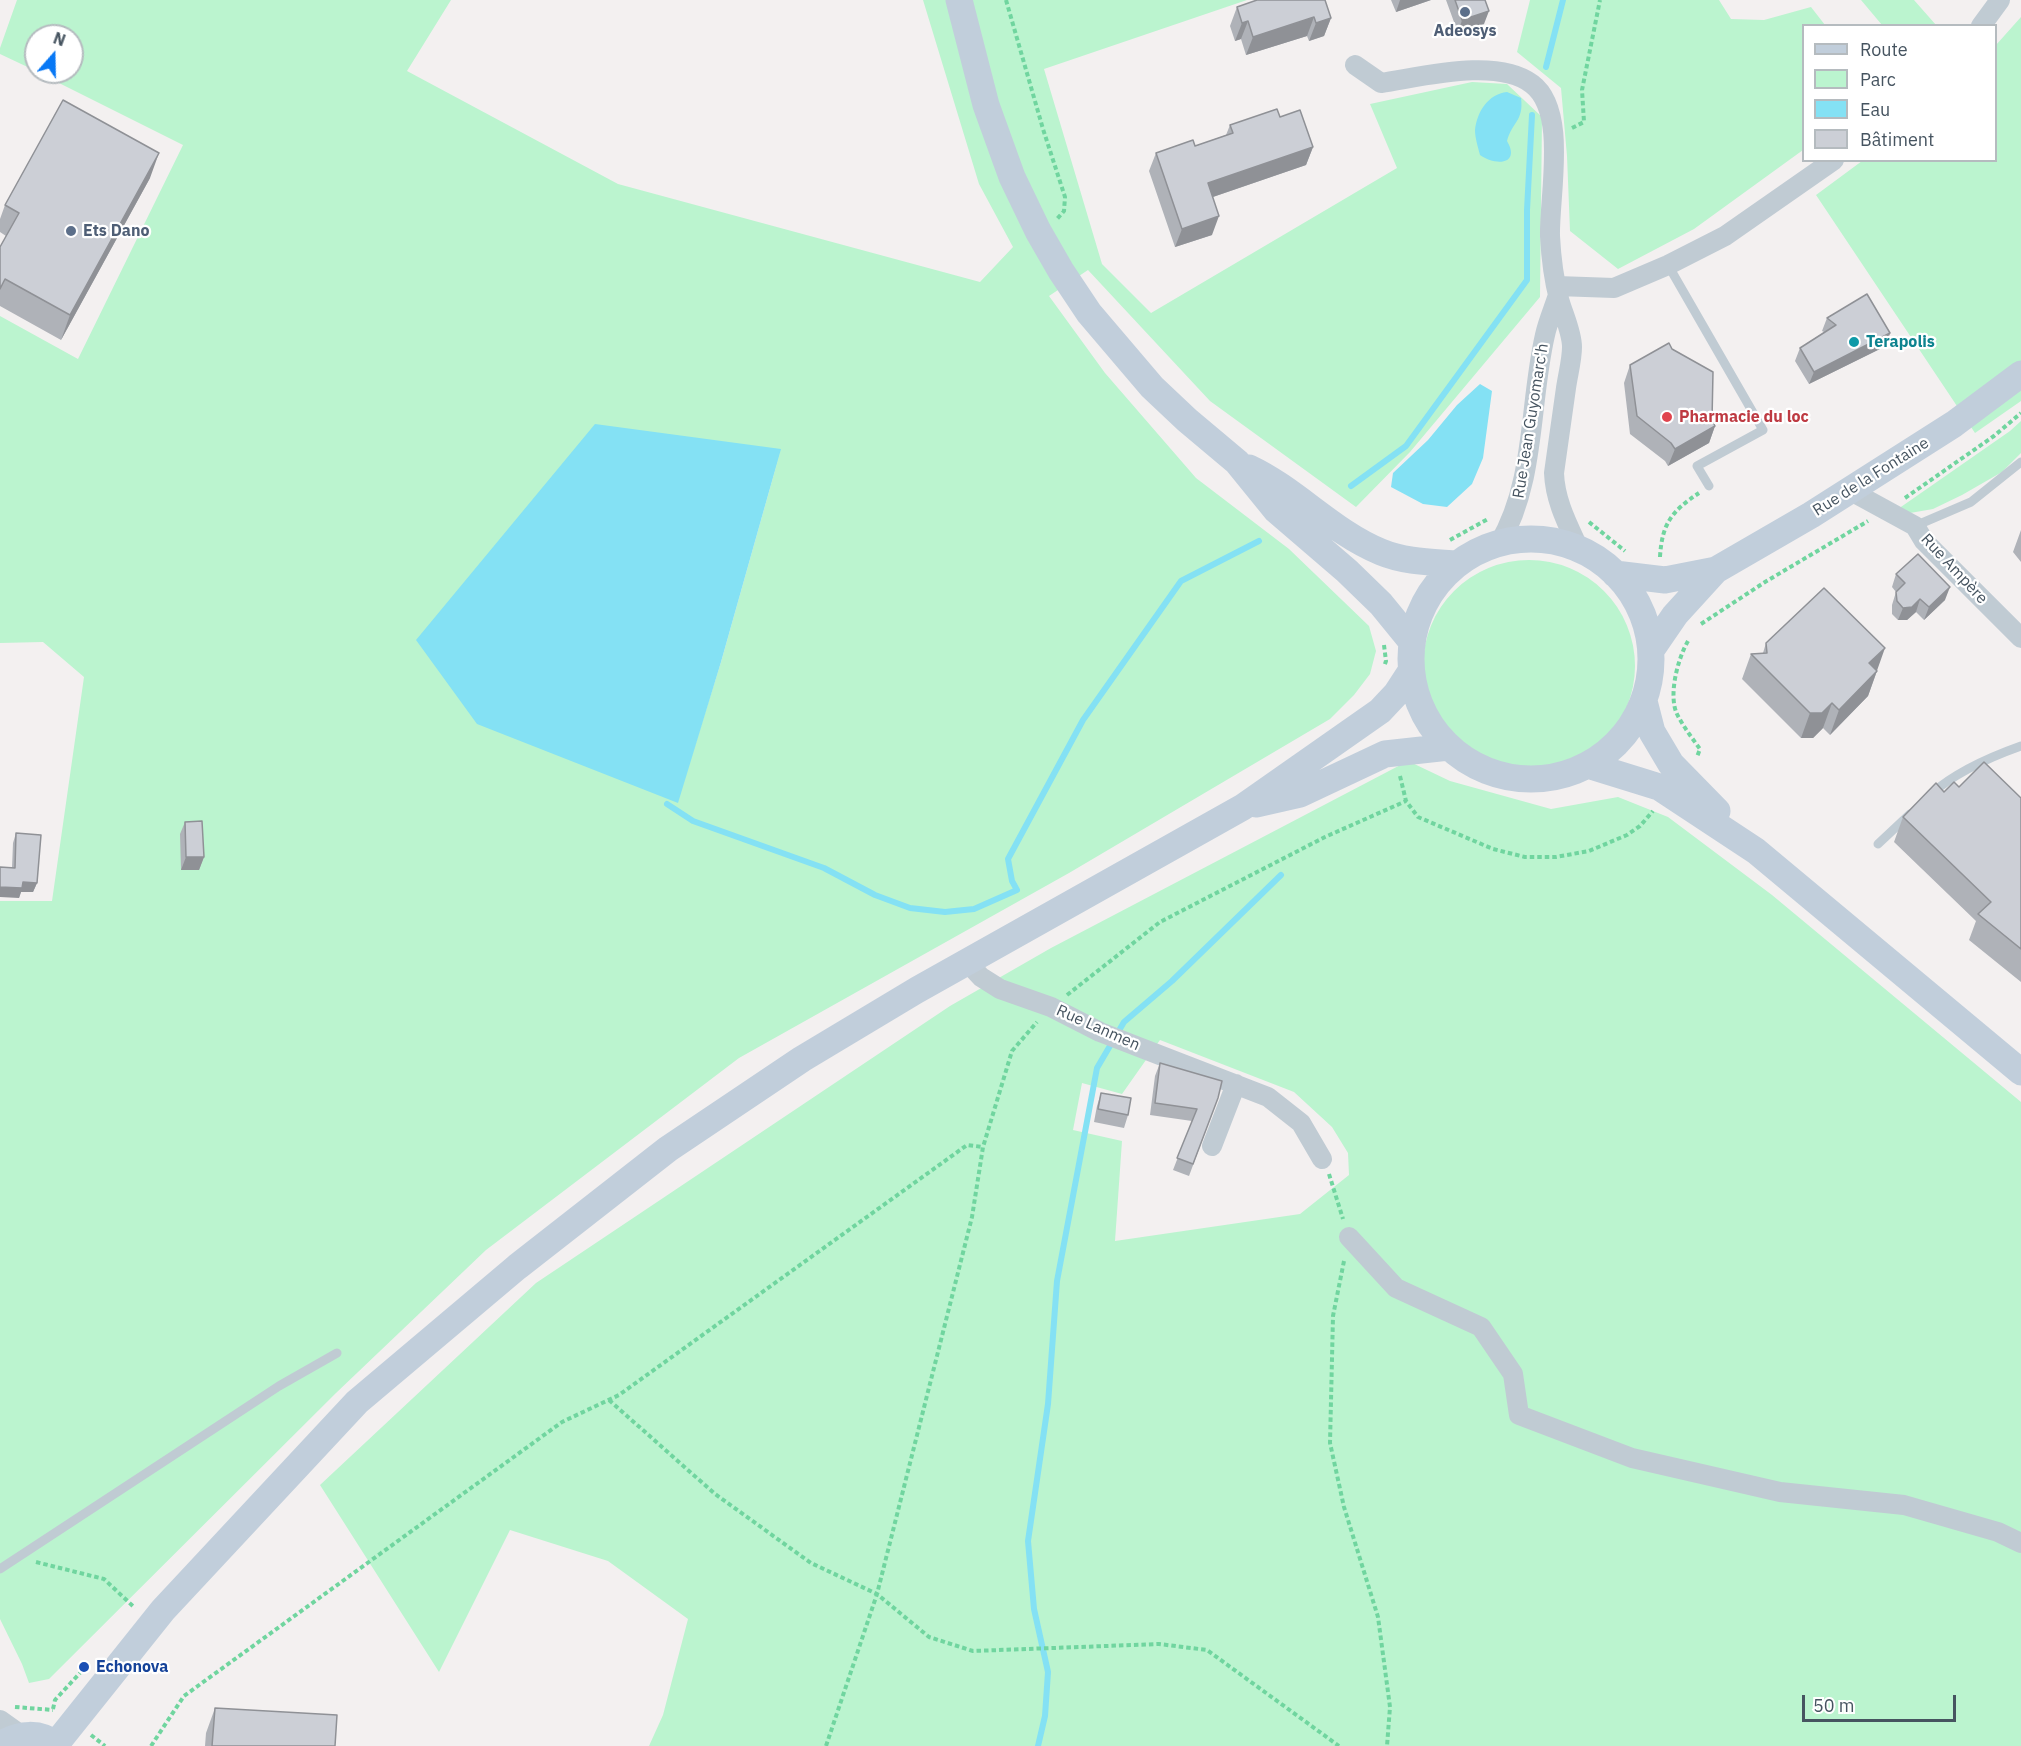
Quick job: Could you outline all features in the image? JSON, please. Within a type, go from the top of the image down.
[{"type":"main road","points":[[959,0],[986,105],[1012,177],[1038,231],[1089,313],[1152,387],[1237,462],[1276,510],[1414,631]]},
{"type":"main road","name":"Rue de la Fontaine","points":[[1651,650],[1675,615],[1716,570],[1850,490],[1954,424],[2021,374]]},
{"type":"main road","points":[[1237,462],[1266,476],[1355,540],[1381,552],[1411,561],[1452,553],[1477,552],[1499,543],[1526,539],[1553,541],[1579,549],[1598,560],[1624,565],[1633,596],[1645,622],[1651,650],[1650,676],[1644,700],[1631,727],[1611,748],[1588,765],[1560,776],[1530,780],[1501,775],[1473,765],[1449,747],[1430,725],[1417,699],[1411,671],[1414,631],[1426,599],[1452,553]]},
{"type":"main road","name":"Rue de la Fontaine","points":[[1624,565],[1665,580],[1716,570]]},
{"type":"main road","points":[[7,1727],[39,1736],[57,1745],[150,1626],[357,1402],[517,1267],[668,1149],[802,1059],[917,990],[1244,807],[1380,711],[1396,694],[1411,671]]},
{"type":"main road","points":[[1644,700],[1652,732],[1671,764],[1756,851],[2021,1072]]},
{"type":"main road","points":[[1244,807],[1300,794],[1385,754],[1449,747]]},
{"type":"main road","points":[[1588,765],[1659,787],[1756,851]]},
{"type":"street","points":[[1983,24],[2001,0]]},
{"type":"street","name":"Rue Jean Guyomarc'h","points":[[1355,65],[1382,83],[1485,70],[1508,73],[1526,79],[1542,93],[1547,102],[1551,112],[1554,149],[1550,237],[1557,291],[1572,346],[1554,487],[1560,507],[1579,549]]},
{"type":"street","points":[[1557,291],[1614,288],[1668,265],[1725,236],[1831,162]]},
{"type":"street","name":"Rue Jean Guyomarc'h","points":[[1499,543],[1509,526],[1521,495],[1545,334],[1557,291]]},
{"type":"street","name":"Rue Ampère","points":[[1850,490],[1900,519],[2021,638]]},
{"type":"street","name":"Rue Lanmen","points":[[967,962],[981,977],[999,989],[1051,1008],[1100,1032],[1268,1097],[1301,1123],[1322,1159]]},
{"type":"street","points":[[1212,1146],[1236,1084]]},
{"type":"street","points":[[1349,1237],[1396,1288],[1481,1328],[1513,1374],[1519,1415],[1632,1458],[1780,1492],[1904,1504],[1998,1532],[2021,1543]]},
{"type":"lane","points":[[1668,265],[1763,430],[1697,466],[1709,486]]},
{"type":"lane","points":[[1900,519],[1971,502],[2021,462]]},
{"type":"lane","points":[[1926,799],[1942,784],[1995,755],[2021,746]]},
{"type":"lane","points":[[1878,844],[1918,807]]},
{"type":"lane","points":[[0,1569],[279,1386],[337,1353]]},
{"type":"path","points":[[1006,0],[1065,197],[1064,211],[1055,221],[1038,231]]},
{"type":"path","points":[[1553,137],[1584,122],[1582,90],[1600,0]]},
{"type":"path","points":[[1696,628],[1765,582],[1900,519],[2021,413]]},
{"type":"path","points":[[1661,563],[1663,532],[1670,518],[1683,503],[1709,486]]},
{"type":"path","points":[[1452,553],[1478,526],[1496,512]]},
{"type":"path","points":[[1583,515],[1597,529],[1624,565]]},
{"type":"path","points":[[1692,635],[1684,649],[1677,670],[1674,691],[1676,712],[1700,749],[1697,757]]},
{"type":"path","points":[[1383,640],[1386,661],[1383,674]]},
{"type":"path","points":[[1399,773],[1406,801],[1418,817],[1493,849],[1525,857],[1556,856],[1589,851],[1627,835],[1640,826],[1653,810]]},
{"type":"path","points":[[826,1746],[877,1594],[972,1217],[983,1147],[1012,1051],[1051,1008],[1160,922],[1325,837],[1406,801]]},
{"type":"path","points":[[151,1746],[184,1696],[562,1422],[619,1395],[967,1145],[983,1147]]},
{"type":"path","points":[[1322,1159],[1330,1175],[1349,1237],[1333,1316],[1330,1443],[1344,1507],[1378,1617],[1390,1707],[1387,1746]]},
{"type":"path","points":[[609,1400],[715,1494],[811,1563],[877,1594],[930,1637],[973,1651],[1159,1644],[1208,1650],[1339,1746]]},
{"type":"path","points":[[18,1559],[104,1579],[131,1603],[150,1626]]},
{"type":"path","points":[[7,1727],[53,1710]]},
{"type":"path","points":[[93,1736],[105,1746]]},
{"type":"green space","points":[[17,0],[451,0],[407,71],[618,184],[980,282],[1013,247],[979,184],[923,0],[1247,0],[1044,69],[1102,264],[1151,313],[1397,168],[1370,104],[1472,82],[1507,84],[1542,117],[1540,297],[1410,452],[1356,507],[1210,401],[1088,270],[1049,296],[1105,373],[1196,478],[1289,549],[1369,626],[1376,651],[1370,674],[1354,695],[1330,719],[1069,873],[739,1058],[486,1250],[336,1393],[49,1679],[29,1683],[0,1619],[0,901],[52,901],[84,677],[43,642],[0,643],[0,316],[78,359],[183,145],[61,84],[84,84],[84,24],[24,24],[24,65],[0,54],[0,48]],"holes":[[[781,449],[721,662],[677,803]]]},
{"type":"green space","points":[[1530,0],[1719,0],[1731,19],[1764,20],[1811,7],[1824,24],[1802,24],[1802,151],[1694,229],[1618,269],[1570,231],[1561,88],[1517,52]]},
{"type":"green space","points":[[1861,0],[1914,0],[1935,24],[1881,24]]},
{"type":"green space","points":[[2021,17],[2021,401],[1975,433],[1816,195],[1861,162],[1997,162],[1997,44]]},
{"type":"green space","points":[[2021,421],[2021,453],[2002,472],[1933,509],[1910,513],[1898,509],[2010,431]]},
{"type":"green space","points":[[1519,560],[1539,560],[1560,564],[1579,572],[1604,591],[1617,607],[1627,625],[1633,645],[1635,666],[1633,687],[1627,707],[1617,725],[1604,741],[1579,760],[1560,768],[1539,772],[1519,772],[1498,768],[1479,760],[1447,733],[1435,716],[1427,697],[1423,676],[1423,656],[1427,635],[1435,616],[1462,584],[1479,572],[1498,564]]},
{"type":"green space","points":[[1408,761],[1450,781],[1551,809],[1618,797],[1668,817],[1772,895],[2021,1102],[2021,1746],[649,1746],[663,1715],[688,1619],[608,1561],[510,1530],[439,1672],[320,1485],[536,1283],[950,1006],[1051,948]],"holes":[[[1160,1040],[1294,1092],[1332,1127],[1348,1153],[1349,1175],[1300,1214],[1115,1241],[1122,1141],[1073,1130],[1082,1083],[1122,1094]]]},
{"type":"water","points":[[1507,92],[1521,98],[1521,112],[1507,141],[1511,155],[1509,159],[1499,162],[1480,155],[1475,130],[1478,117],[1489,100],[1500,93]]},
{"type":"water","points":[[1480,384],[1492,391],[1483,458],[1472,484],[1447,507],[1423,504],[1391,487],[1393,473],[1428,440],[1457,405]]},
{"type":"water","points":[[595,424],[781,449],[721,662],[678,803],[477,724],[416,640]]},
{"type":"building","points":[[1257,0],[1325,0],[1331,18],[1316,23],[1314,17],[1253,37],[1248,21],[1242,23],[1237,7]]},
{"type":"building","points":[[1455,0],[1485,0],[1489,11],[1462,20]]},
{"type":"building","points":[[63,100],[159,153],[70,315],[5,279],[0,289],[0,247],[19,213],[5,205]]},
{"type":"building","points":[[1277,109],[1280,117],[1300,110],[1313,147],[1208,183],[1219,216],[1182,229],[1156,153],[1193,140],[1195,146],[1233,133],[1230,125]]},
{"type":"building","name":"Terapolis","points":[[1867,294],[1890,333],[1814,372],[1800,348],[1836,325],[1827,318]]},
{"type":"building","name":"Pharmacie du loc","points":[[1669,343],[1672,349],[1713,372],[1712,420],[1715,426],[1675,449],[1671,443],[1637,416],[1630,365]]},
{"type":"building","points":[[1918,554],[1950,587],[1929,607],[1920,599],[1912,607],[1903,608],[1897,601],[1896,592],[1905,583],[1896,574]]},
{"type":"building","points":[[1824,588],[1885,648],[1869,663],[1877,671],[1839,710],[1832,703],[1822,713],[1810,713],[1751,654],[1767,653],[1766,643]]},
{"type":"building","points":[[1984,762],[2021,798],[2021,949],[1978,914],[1991,902],[1903,817],[1936,783],[1944,792],[1954,782],[1959,787]]},
{"type":"building","points":[[202,821],[204,857],[186,857],[185,822]]},
{"type":"building","points":[[16,833],[41,835],[37,883],[23,882],[22,888],[0,887],[0,867],[15,868]]},
{"type":"building","points":[[1160,1063],[1222,1081],[1218,1098],[1193,1164],[1177,1158],[1197,1109],[1155,1103]]},
{"type":"building","points":[[1101,1093],[1131,1098],[1128,1115],[1098,1109]]},
{"type":"building","points":[[215,1708],[337,1715],[335,1746],[212,1746]]},
{"type":"waterway","points":[[1546,67],[1563,0]]},
{"type":"waterway","points":[[1351,486],[1406,446],[1527,280],[1527,210],[1532,115]]},
{"type":"waterway","points":[[667,804],[693,821],[824,868],[875,895],[910,908],[945,912],[974,909],[1017,890],[1012,881],[1008,859],[1083,720],[1181,581],[1259,541]]},
{"type":"waterway","points":[[1038,1746],[1045,1716],[1048,1672],[1034,1609],[1028,1541],[1048,1404],[1057,1281],[1097,1068],[1124,1022],[1172,981],[1281,875]]},
{"type":"place","name":"Adeosys","points":[[1465,12]]},
{"type":"place","name":"Ets Dano","points":[[71,231]]},
{"type":"place","name":"Terapolis","points":[[1854,342]]},
{"type":"place","name":"Pharmacie du loc","points":[[1667,417]]},
{"type":"place","name":"Echonova","points":[[84,1667]]}]
